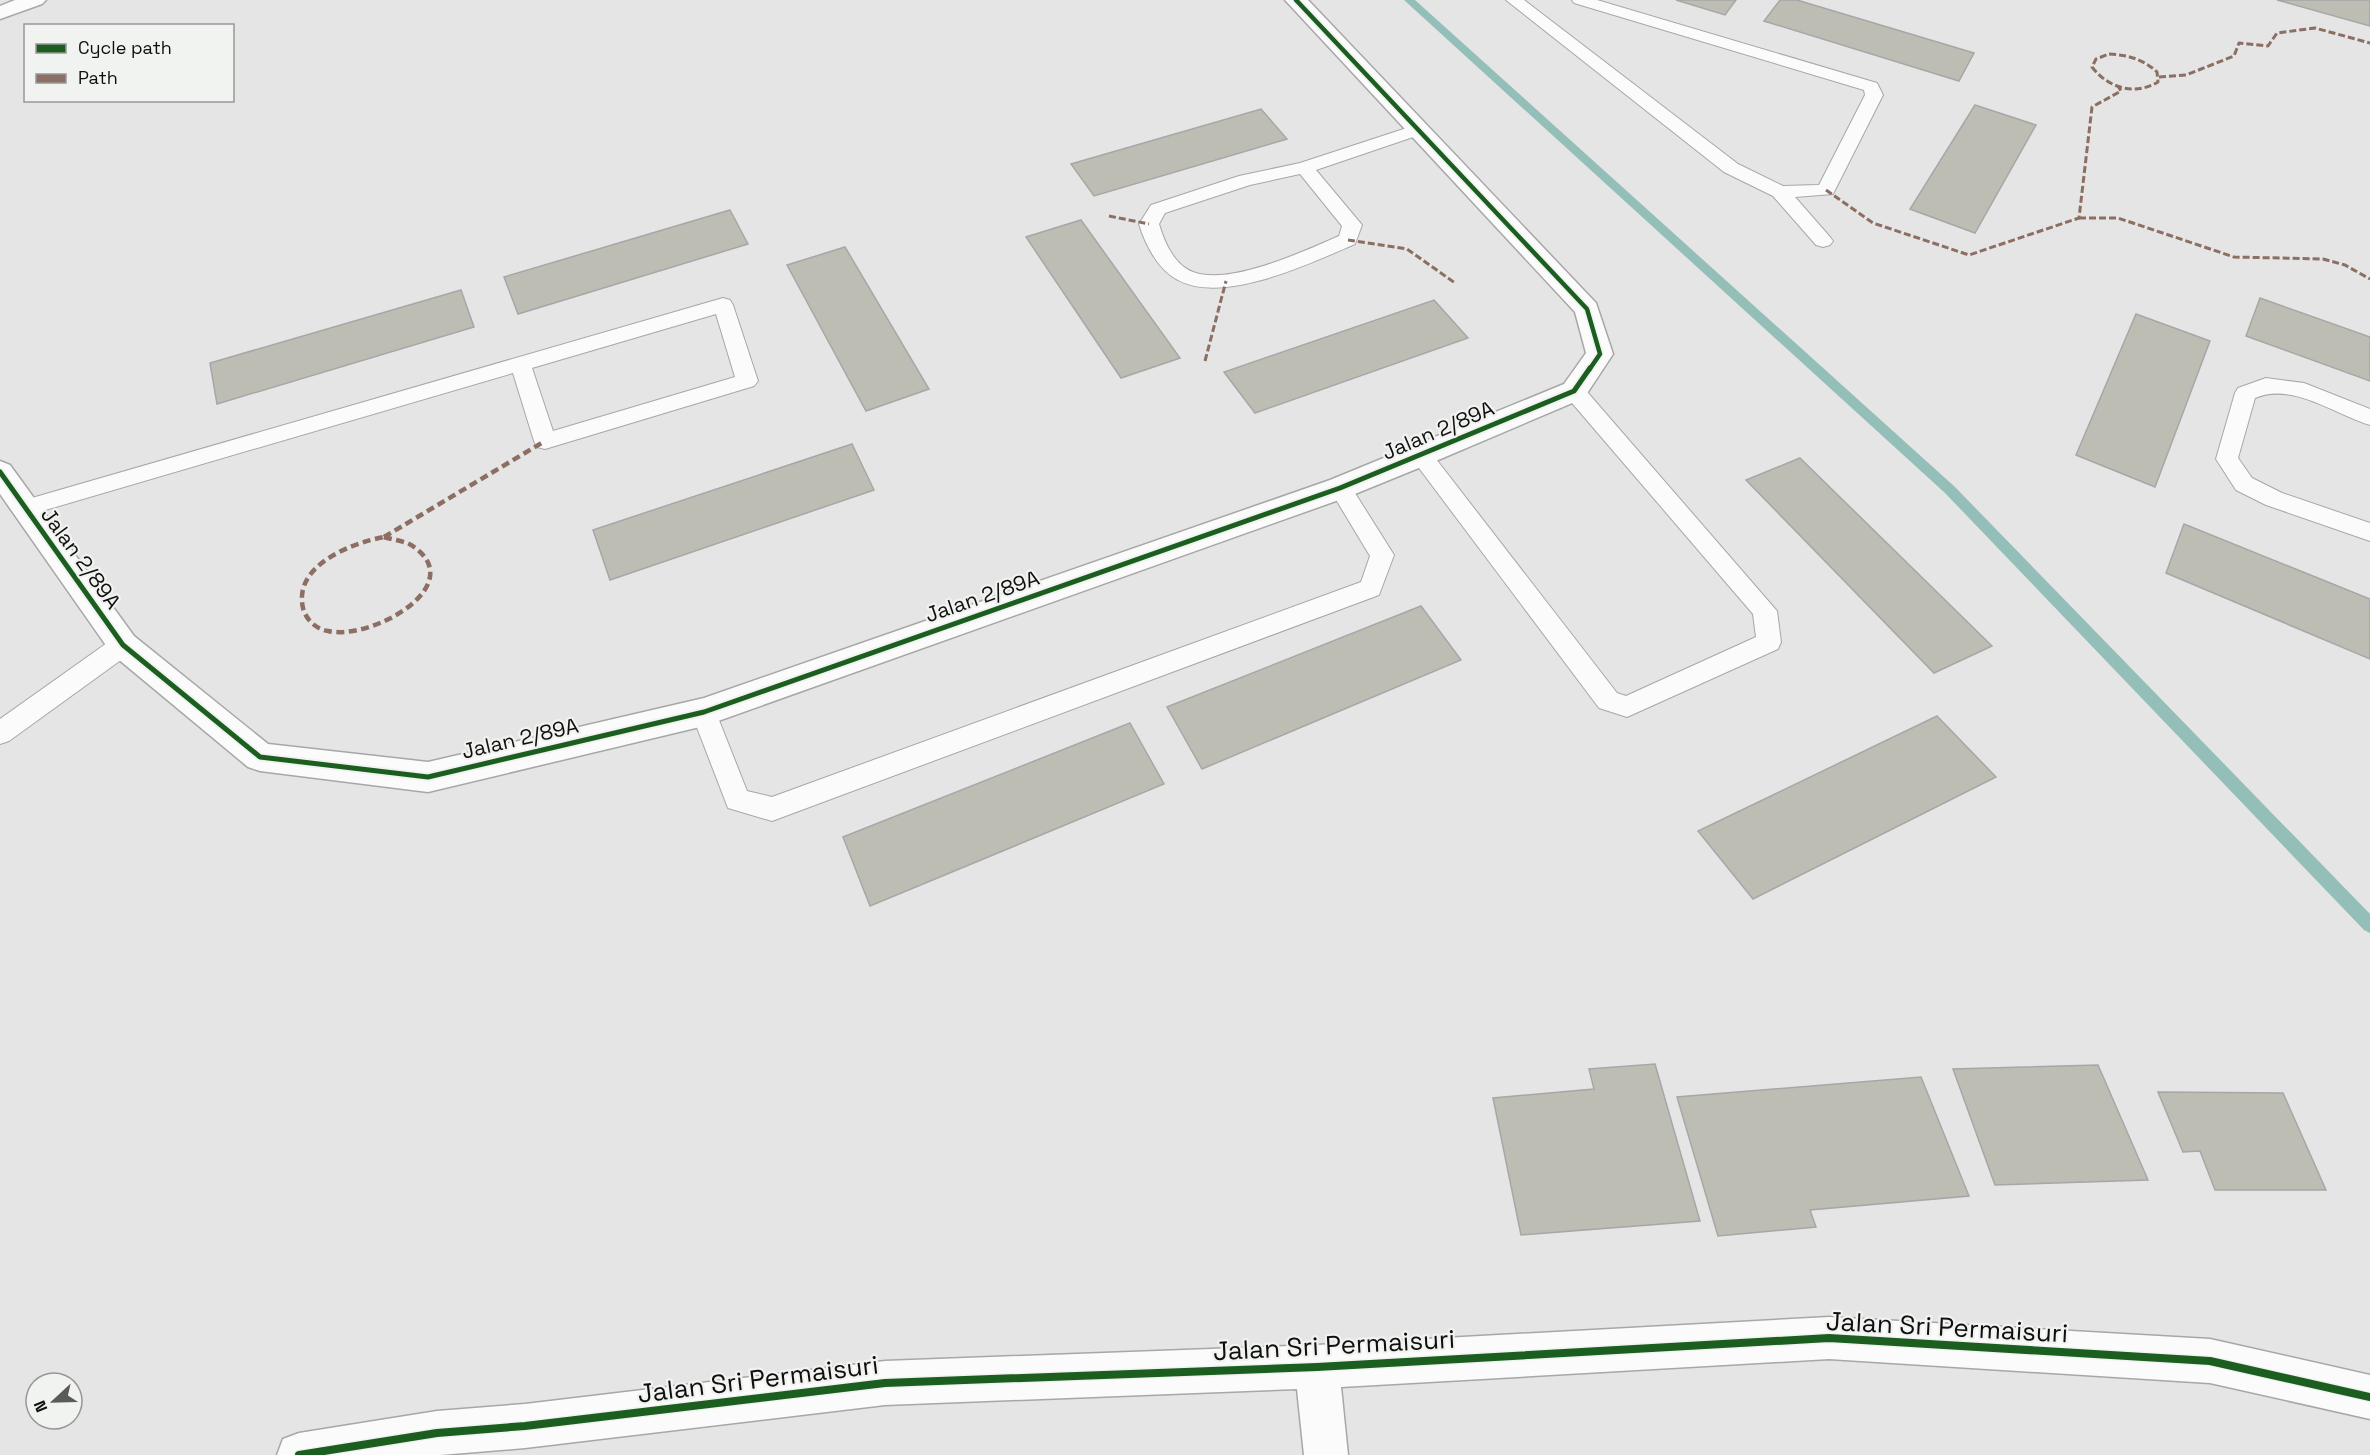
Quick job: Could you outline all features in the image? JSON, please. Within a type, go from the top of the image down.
[{"type":"street","points":[[0,13],[35,0]]},
{"type":"street","points":[[1296,0],[1587,309],[1600,354],[1574,391]]},
{"type":"street","name":"Jalan 2/89A","points":[[0,472],[123,645],[260,757],[428,777],[704,712],[1340,488],[1574,391]]},
{"type":"street","name":"Jalan Sri Permaisuri","points":[[298,1455],[420,1444],[525,1426],[885,1383],[1317,1367],[1829,1338],[2210,1361],[2370,1397]]},
{"type":"street","points":[[1317,1367],[1326,1455]]},
{"type":"lane","points":[[1514,0],[1731,168],[1780,192],[1823,241]]},
{"type":"lane","points":[[1581,0],[1857,81],[1870,87],[1874,96],[1826,190],[1780,192]]},
{"type":"lane","points":[[1304,168],[1352,225],[1348,240],[1284,266],[1226,281],[1203,281],[1186,278],[1167,259],[1153,240],[1149,224],[1158,209],[1246,180],[1304,168],[1419,129]]},
{"type":"lane","points":[[25,508],[723,305],[747,381],[545,441],[521,365]]},
{"type":"lane","points":[[2370,417],[2297,388],[2266,385],[2246,393],[2227,459],[2244,484],[2274,499],[2370,532]]},
{"type":"lane","points":[[1421,456],[1608,701],[1627,707],[1769,642],[1765,611],[1574,391]]},
{"type":"lane","points":[[704,712],[737,800],[772,809],[1371,588],[1382,555],[1340,488]]},
{"type":"lane","points":[[0,733],[123,645]]},
{"type":"building","points":[[1676,0],[1736,0],[1725,15]]},
{"type":"building","points":[[1780,0],[1797,0],[1974,53],[1959,81],[1764,21]]},
{"type":"building","points":[[2277,0],[2370,0],[2370,26]]},
{"type":"building","points":[[1975,105],[2036,125],[1975,233],[1910,209]]},
{"type":"building","points":[[1261,109],[1287,139],[1094,196],[1071,164]]},
{"type":"building","points":[[730,210],[748,244],[518,314],[504,277]]},
{"type":"building","points":[[1081,220],[1180,358],[1121,378],[1026,237]]},
{"type":"building","points":[[845,247],[929,389],[866,411],[787,265]]},
{"type":"building","points":[[461,290],[474,327],[217,404],[210,363]]},
{"type":"building","points":[[2260,298],[2370,337],[2370,381],[2246,336]]},
{"type":"building","points":[[1434,300],[1468,338],[1255,413],[1224,372]]},
{"type":"building","points":[[2136,314],[2210,341],[2155,487],[2076,455]]},
{"type":"building","points":[[852,444],[874,490],[610,580],[593,530]]},
{"type":"building","points":[[1800,458],[1992,646],[1934,673],[1746,480]]},
{"type":"building","points":[[2184,524],[2370,599],[2370,659],[2166,573]]},
{"type":"building","points":[[1421,606],[1461,660],[1202,769],[1167,707]]},
{"type":"building","points":[[1937,716],[1996,777],[1753,899],[1698,831]]},
{"type":"building","points":[[1130,723],[1164,784],[870,906],[843,837]]},
{"type":"building","points":[[1655,1064],[1700,1221],[1521,1235],[1493,1098],[1594,1089],[1589,1069]]},
{"type":"building","points":[[2098,1065],[2148,1180],[1995,1185],[1953,1069]]},
{"type":"building","points":[[1921,1077],[1969,1196],[1810,1210],[1816,1227],[1718,1236],[1677,1097]]},
{"type":"building","points":[[2158,1092],[2283,1093],[2326,1190],[2215,1190],[2200,1151],[2183,1152]]},
{"type":"waterway","points":[[1409,0],[1950,490],[2370,925]]},
{"type":"marked path","points":[[2159,77],[2186,75],[2234,56],[2239,43],[2268,46],[2277,33],[2315,28],[2370,43]]},
{"type":"marked path","points":[[2109,54],[2129,56],[2147,63],[2157,72],[2158,82],[2150,87],[2132,90],[2104,80],[2092,67],[2096,59],[2109,54]]},
{"type":"marked path","points":[[1826,190],[1873,223],[1969,255],[2079,218],[2092,107],[2121,91],[2118,86]]},
{"type":"marked path","points":[[1109,216],[1149,224]]},
{"type":"marked path","points":[[2079,218],[2118,218],[2234,257],[2323,259],[2345,265],[2370,279]]},
{"type":"marked path","points":[[1348,240],[1407,249],[1455,283]]},
{"type":"marked path","points":[[1205,361],[1226,281]]},
{"type":"marked path","points":[[384,537],[545,441]]},
{"type":"marked path","points":[[384,537],[412,545],[427,558],[430,574],[424,591],[409,607],[389,621],[365,630],[340,633],[316,627],[308,620],[302,602],[307,580],[322,563],[338,552],[365,541],[384,537]]},
{"type":"cycle path","points":[[0,472],[123,645],[260,757],[428,777],[704,712],[1340,488],[1574,391],[1600,354],[1587,309],[1296,0]]},
{"type":"cycle path","points":[[299,1455],[437,1433],[525,1426],[885,1383],[1317,1367],[1829,1338],[2210,1361],[2370,1397]]}]
